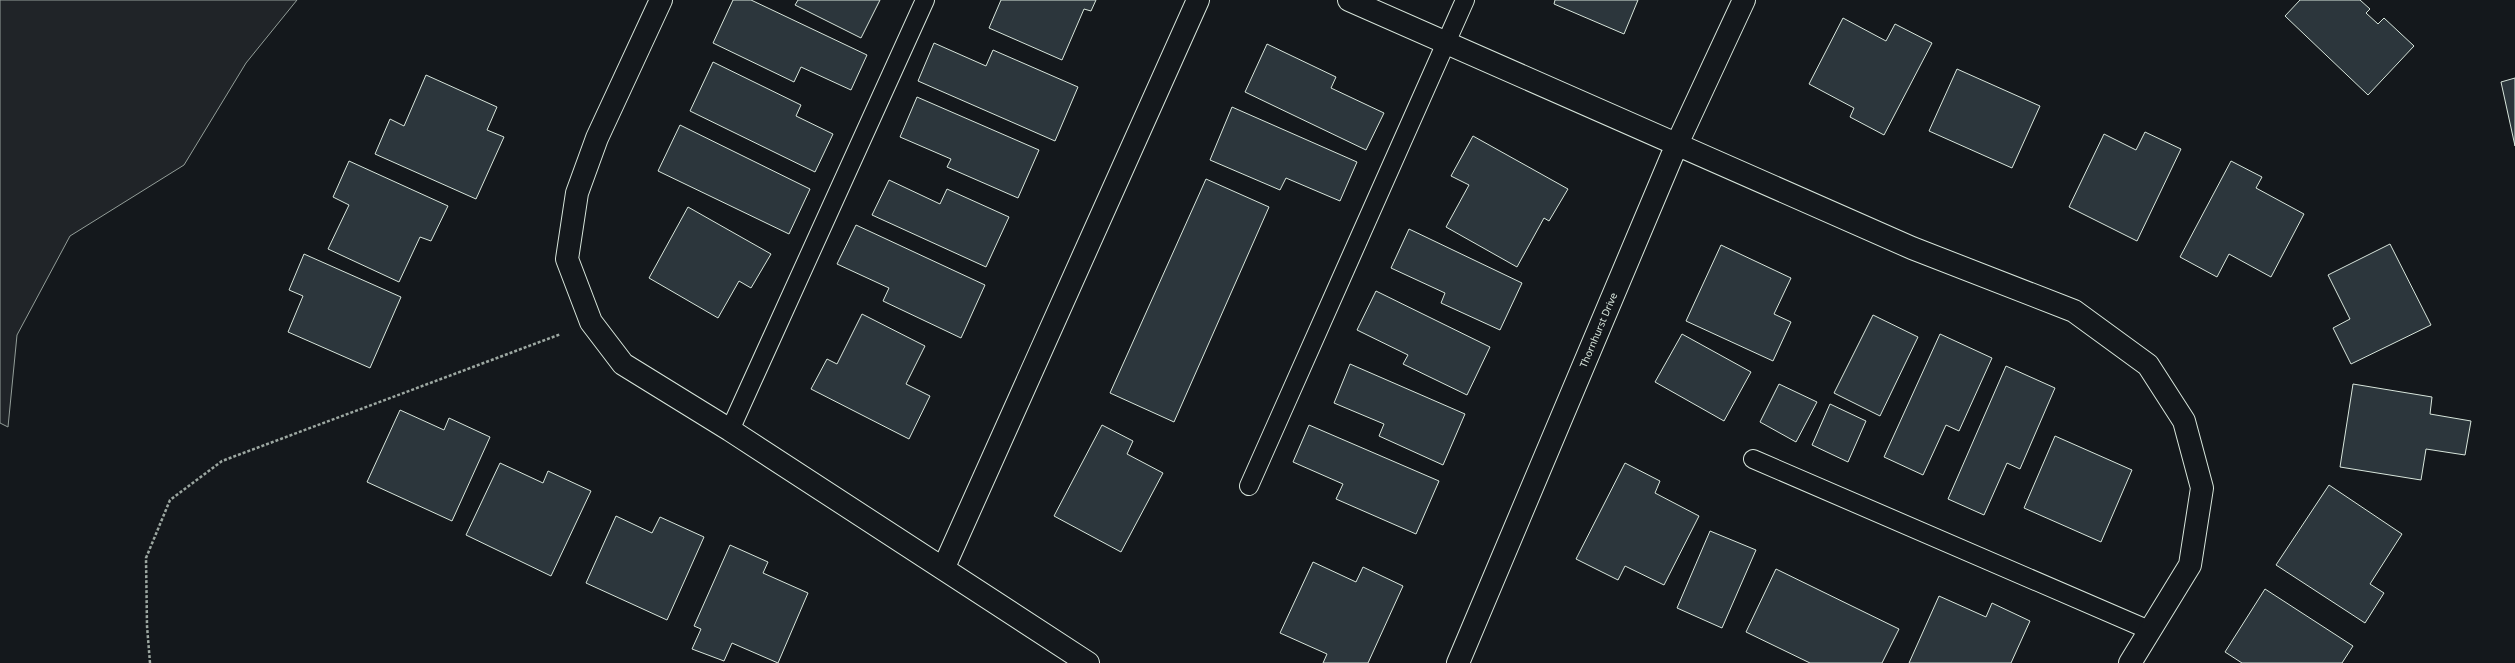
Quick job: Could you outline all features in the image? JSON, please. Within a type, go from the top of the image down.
[{"type":"street","points":[[661,0],[597,138],[577,193],[567,259],[591,322],[623,364],[730,430],[944,567],[1088,663]]},
{"type":"street","points":[[944,567],[1198,0]]},
{"type":"street","points":[[1349,0],[1912,248],[2074,311],[2148,365],[2184,421],[2202,488],[2190,565],[2130,663]]},
{"type":"street","name":"Thornhurst Drive","points":[[1458,663],[1677,144],[1744,0]]},
{"type":"lane","points":[[730,430],[925,0]]},
{"type":"lane","points":[[1249,486],[1465,0]]},
{"type":"lane","points":[[1753,459],[2149,630]]},
{"type":"path","points":[[150,663],[147,626],[146,558],[170,500],[222,461],[591,322]]},
{"type":"shaded area","points":[[0,0],[297,0],[246,63],[184,165],[70,236],[17,335],[8,427],[0,423]]},
{"type":"building","points":[[733,0],[751,0],[867,55],[851,90],[801,67],[794,82],[713,43]]},
{"type":"building","points":[[798,0],[880,0],[861,38],[795,5]]},
{"type":"building","points":[[1001,0],[1096,0],[1091,11],[1084,9],[1062,60],[989,28]]},
{"type":"building","points":[[1555,0],[1638,0],[1624,34],[1554,4]]},
{"type":"building","points":[[2300,0],[2360,0],[2370,9],[2366,13],[2378,24],[2384,18],[2414,46],[2368,95],[2285,16]]},
{"type":"building","points":[[1843,18],[1886,41],[1895,24],[1932,43],[1884,135],[1850,117],[1854,108],[1809,84]]},
{"type":"building","points":[[934,43],[986,66],[993,50],[1078,87],[1055,141],[918,81]]},
{"type":"building","points":[[1267,44],[1336,77],[1331,88],[1384,113],[1366,150],[1245,92]]},
{"type":"building","points":[[713,62],[801,105],[796,116],[833,134],[815,172],[690,111]]},
{"type":"building","points":[[1957,69],[2040,106],[2012,168],[1929,131]]},
{"type":"building","points":[[426,75],[497,107],[487,130],[504,137],[476,199],[375,154],[390,119],[404,126]]},
{"type":"building","points":[[2515,78],[2515,146],[2501,82]]},
{"type":"building","points":[[917,97],[1039,150],[1018,198],[947,167],[951,159],[900,137]]},
{"type":"building","points":[[1232,107],[1357,162],[1340,201],[1286,178],[1280,190],[1210,160]]},
{"type":"building","points":[[680,125],[810,189],[789,234],[658,171]]},
{"type":"building","points":[[2145,132],[2181,149],[2137,241],[2069,207],[2104,134],[2136,150]]},
{"type":"building","points":[[1473,136],[1568,189],[1549,221],[1544,218],[1517,267],[1446,227],[1469,185],[1451,176]]},
{"type":"building","points":[[349,161],[448,206],[431,241],[420,237],[399,282],[328,249],[349,205],[333,197]]},
{"type":"building","points":[[2231,161],[2262,177],[2256,188],[2304,214],[2271,277],[2229,254],[2217,277],[2180,257]]},
{"type":"building","points":[[1206,179],[1269,207],[1174,422],[1110,393]]},
{"type":"building","points":[[889,180],[940,204],[947,189],[1009,217],[986,267],[872,215]]},
{"type":"building","points":[[688,207],[771,254],[751,288],[739,281],[718,318],[649,278]]},
{"type":"building","points":[[856,225],[985,285],[961,338],[883,301],[889,288],[837,264]]},
{"type":"building","points":[[1409,229],[1522,283],[1500,330],[1441,303],[1445,293],[1391,268]]},
{"type":"building","points":[[2390,244],[2431,325],[2351,364],[2333,328],[2350,319],[2328,275]]},
{"type":"building","points":[[1721,245],[1791,278],[1774,314],[1791,322],[1773,361],[1686,321]]},
{"type":"building","points":[[304,254],[401,297],[370,368],[288,332],[303,296],[289,290]]},
{"type":"building","points":[[1376,291],[1490,347],[1467,395],[1403,364],[1408,355],[1357,330]]},
{"type":"building","points":[[862,314],[925,346],[906,384],[930,396],[909,439],[811,389],[827,359],[837,364]]},
{"type":"building","points":[[1873,315],[1918,337],[1880,416],[1834,393]]},
{"type":"building","points":[[1682,334],[1751,372],[1724,421],[1655,382]]},
{"type":"building","points":[[1940,334],[1992,358],[1959,431],[1946,425],[1923,475],[1884,457]]},
{"type":"building","points":[[1350,364],[1465,414],[1443,465],[1379,436],[1384,424],[1334,403]]},
{"type":"building","points":[[2006,366],[2055,388],[2020,469],[2007,463],[1984,515],[1948,499]]},
{"type":"building","points":[[1779,384],[1817,402],[1796,442],[1760,422]]},
{"type":"building","points":[[2353,384],[2432,397],[2430,414],[2471,421],[2465,455],[2426,449],[2421,480],[2340,467]]},
{"type":"building","points":[[1830,404],[1866,421],[1848,462],[1812,445]]},
{"type":"building","points":[[400,410],[444,430],[449,418],[490,437],[452,521],[367,482]]},
{"type":"building","points":[[1102,425],[1133,441],[1127,454],[1163,473],[1121,552],[1054,516]]},
{"type":"building","points":[[1309,425],[1439,481],[1416,534],[1336,499],[1343,484],[1293,462]]},
{"type":"building","points":[[2055,436],[2132,470],[2101,542],[2024,508]]},
{"type":"building","points":[[500,463],[543,483],[548,471],[591,491],[551,576],[466,535]]},
{"type":"building","points":[[1625,463],[1660,481],[1655,493],[1699,516],[1664,585],[1625,566],[1618,580],[1576,559]]},
{"type":"building","points":[[2329,485],[2402,534],[2370,584],[2384,593],[2365,623],[2276,565]]},
{"type":"building","points":[[616,516],[652,533],[660,517],[704,537],[667,620],[586,583]]},
{"type":"building","points":[[1710,531],[1756,550],[1722,628],[1677,608]]},
{"type":"building","points":[[730,545],[768,562],[763,573],[808,593],[778,663],[732,643],[724,661],[692,649],[701,629],[694,626]]},
{"type":"building","points":[[1313,562],[1356,582],[1363,567],[1403,586],[1368,663],[1323,663],[1327,654],[1280,633]]},
{"type":"building","points":[[1776,569],[1899,629],[1882,663],[1810,663],[1746,632]]},
{"type":"building","points":[[2265,589],[2353,646],[2342,663],[2242,663],[2225,652]]},
{"type":"building","points":[[1939,596],[1986,617],[1992,603],[2030,621],[2011,663],[1909,663]]}]
